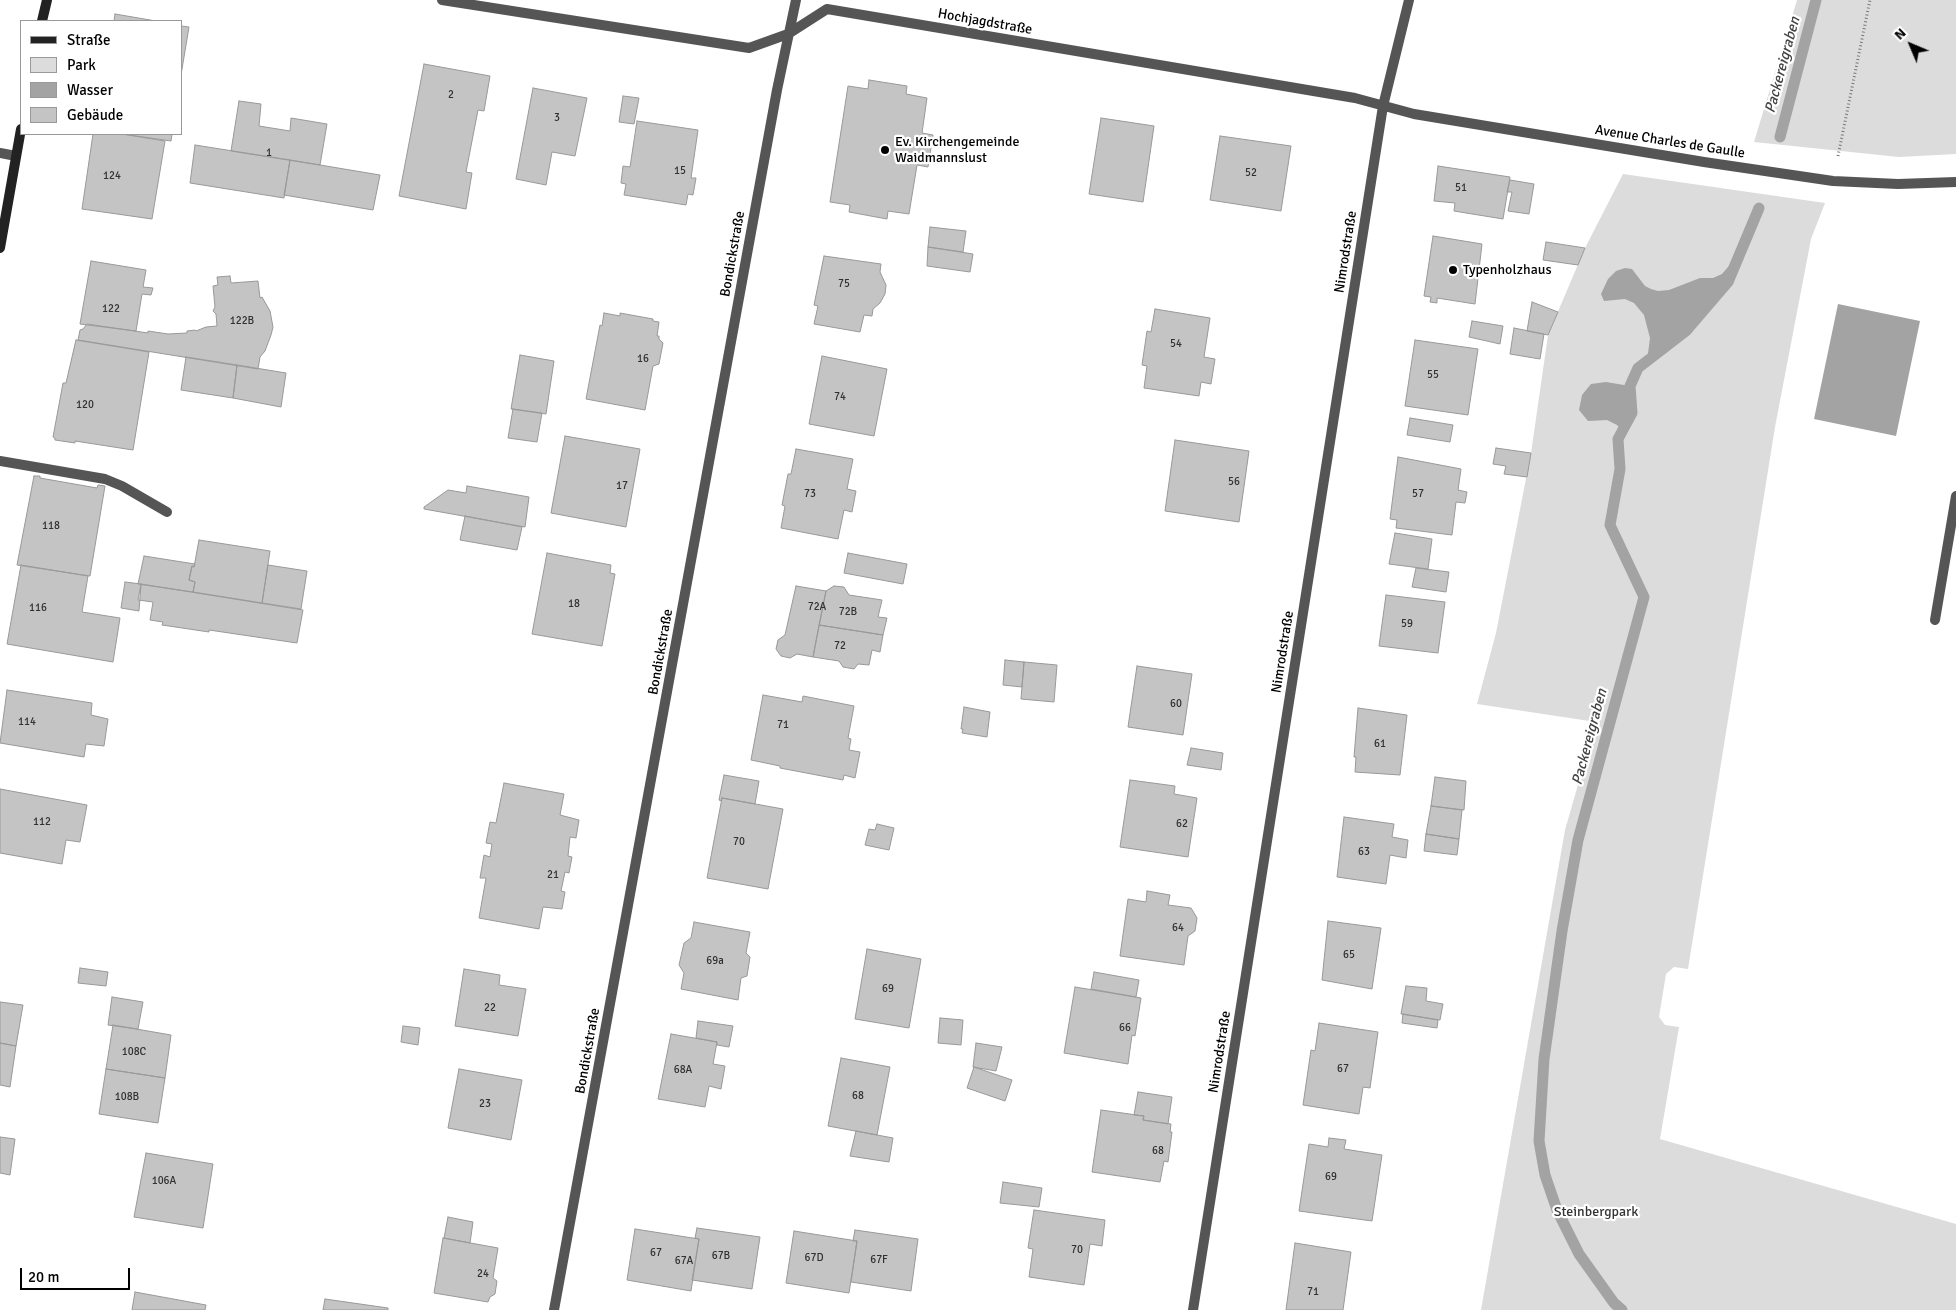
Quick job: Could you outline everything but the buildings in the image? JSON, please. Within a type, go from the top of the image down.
[{"type":"main road","points":[[42,20],[47,0]]},
{"type":"main road","points":[[0,248],[20,134]]},
{"type":"street","name":"Hochjagdstraße","points":[[442,0],[749,48],[788,34],[827,9],[1355,98],[1383,106]]},
{"type":"street","name":"Bondickstraße","points":[[554,1310],[788,34],[796,0]]},
{"type":"street","name":"Nimrodstraße","points":[[1193,1310],[1383,106],[1409,0]]},
{"type":"street","name":"Avenue Charles de Gaulle","points":[[1383,106],[1414,114],[1704,162],[1833,180],[1898,184],[1956,182]]},
{"type":"street","points":[[0,153],[16,156]]},
{"type":"street","points":[[0,461],[105,479],[122,486],[167,512]]},
{"type":"street","points":[[1935,620],[1956,496]]},
{"type":"path","points":[[1833,180],[1870,0]]},
{"type":"green space","points":[[1797,0],[1956,0],[1956,154],[1899,157],[1754,142]]},
{"type":"green space","name":"Steinbergpark","points":[[1623,174],[1825,203],[1811,239],[1775,427],[1688,969],[1674,967],[1666,974],[1659,1017],[1665,1025],[1679,1027],[1660,1139],[1956,1224],[1956,1310],[1481,1310],[1565,830],[1596,722],[1477,704],[1496,633],[1531,453],[1548,335],[1585,248]]},
{"type":"water","points":[[1740,253],[1728,282],[1686,331],[1647,361],[1650,338],[1644,315],[1634,303],[1625,299],[1604,301],[1601,294],[1608,279],[1616,271],[1625,268],[1632,269],[1645,286],[1651,289],[1658,291],[1669,290],[1700,278],[1713,278],[1722,274]]},
{"type":"water","points":[[1838,304],[1920,321],[1896,436],[1814,419]]},
{"type":"water","points":[[1606,382],[1630,386],[1632,413],[1623,431],[1617,425],[1607,420],[1588,421],[1579,410],[1582,395],[1591,384]]},
{"type":"waterway","name":"Packereigraben","points":[[1780,137],[1816,0]]},
{"type":"waterway","name":"Packereigraben","points":[[1622,1310],[1614,1303],[1579,1254],[1557,1210],[1545,1175],[1539,1141],[1544,1059],[1562,931],[1578,840],[1644,597],[1610,525],[1620,469],[1618,439],[1632,413],[1630,386],[1638,368],[1686,331],[1728,282],[1759,208]]},
{"type":"place","name":"Ev. Kirchengemeinde Waidmannslust","points":[[885,150]]},
{"type":"place","name":"Typenholzhaus","points":[[1453,270]]}]
